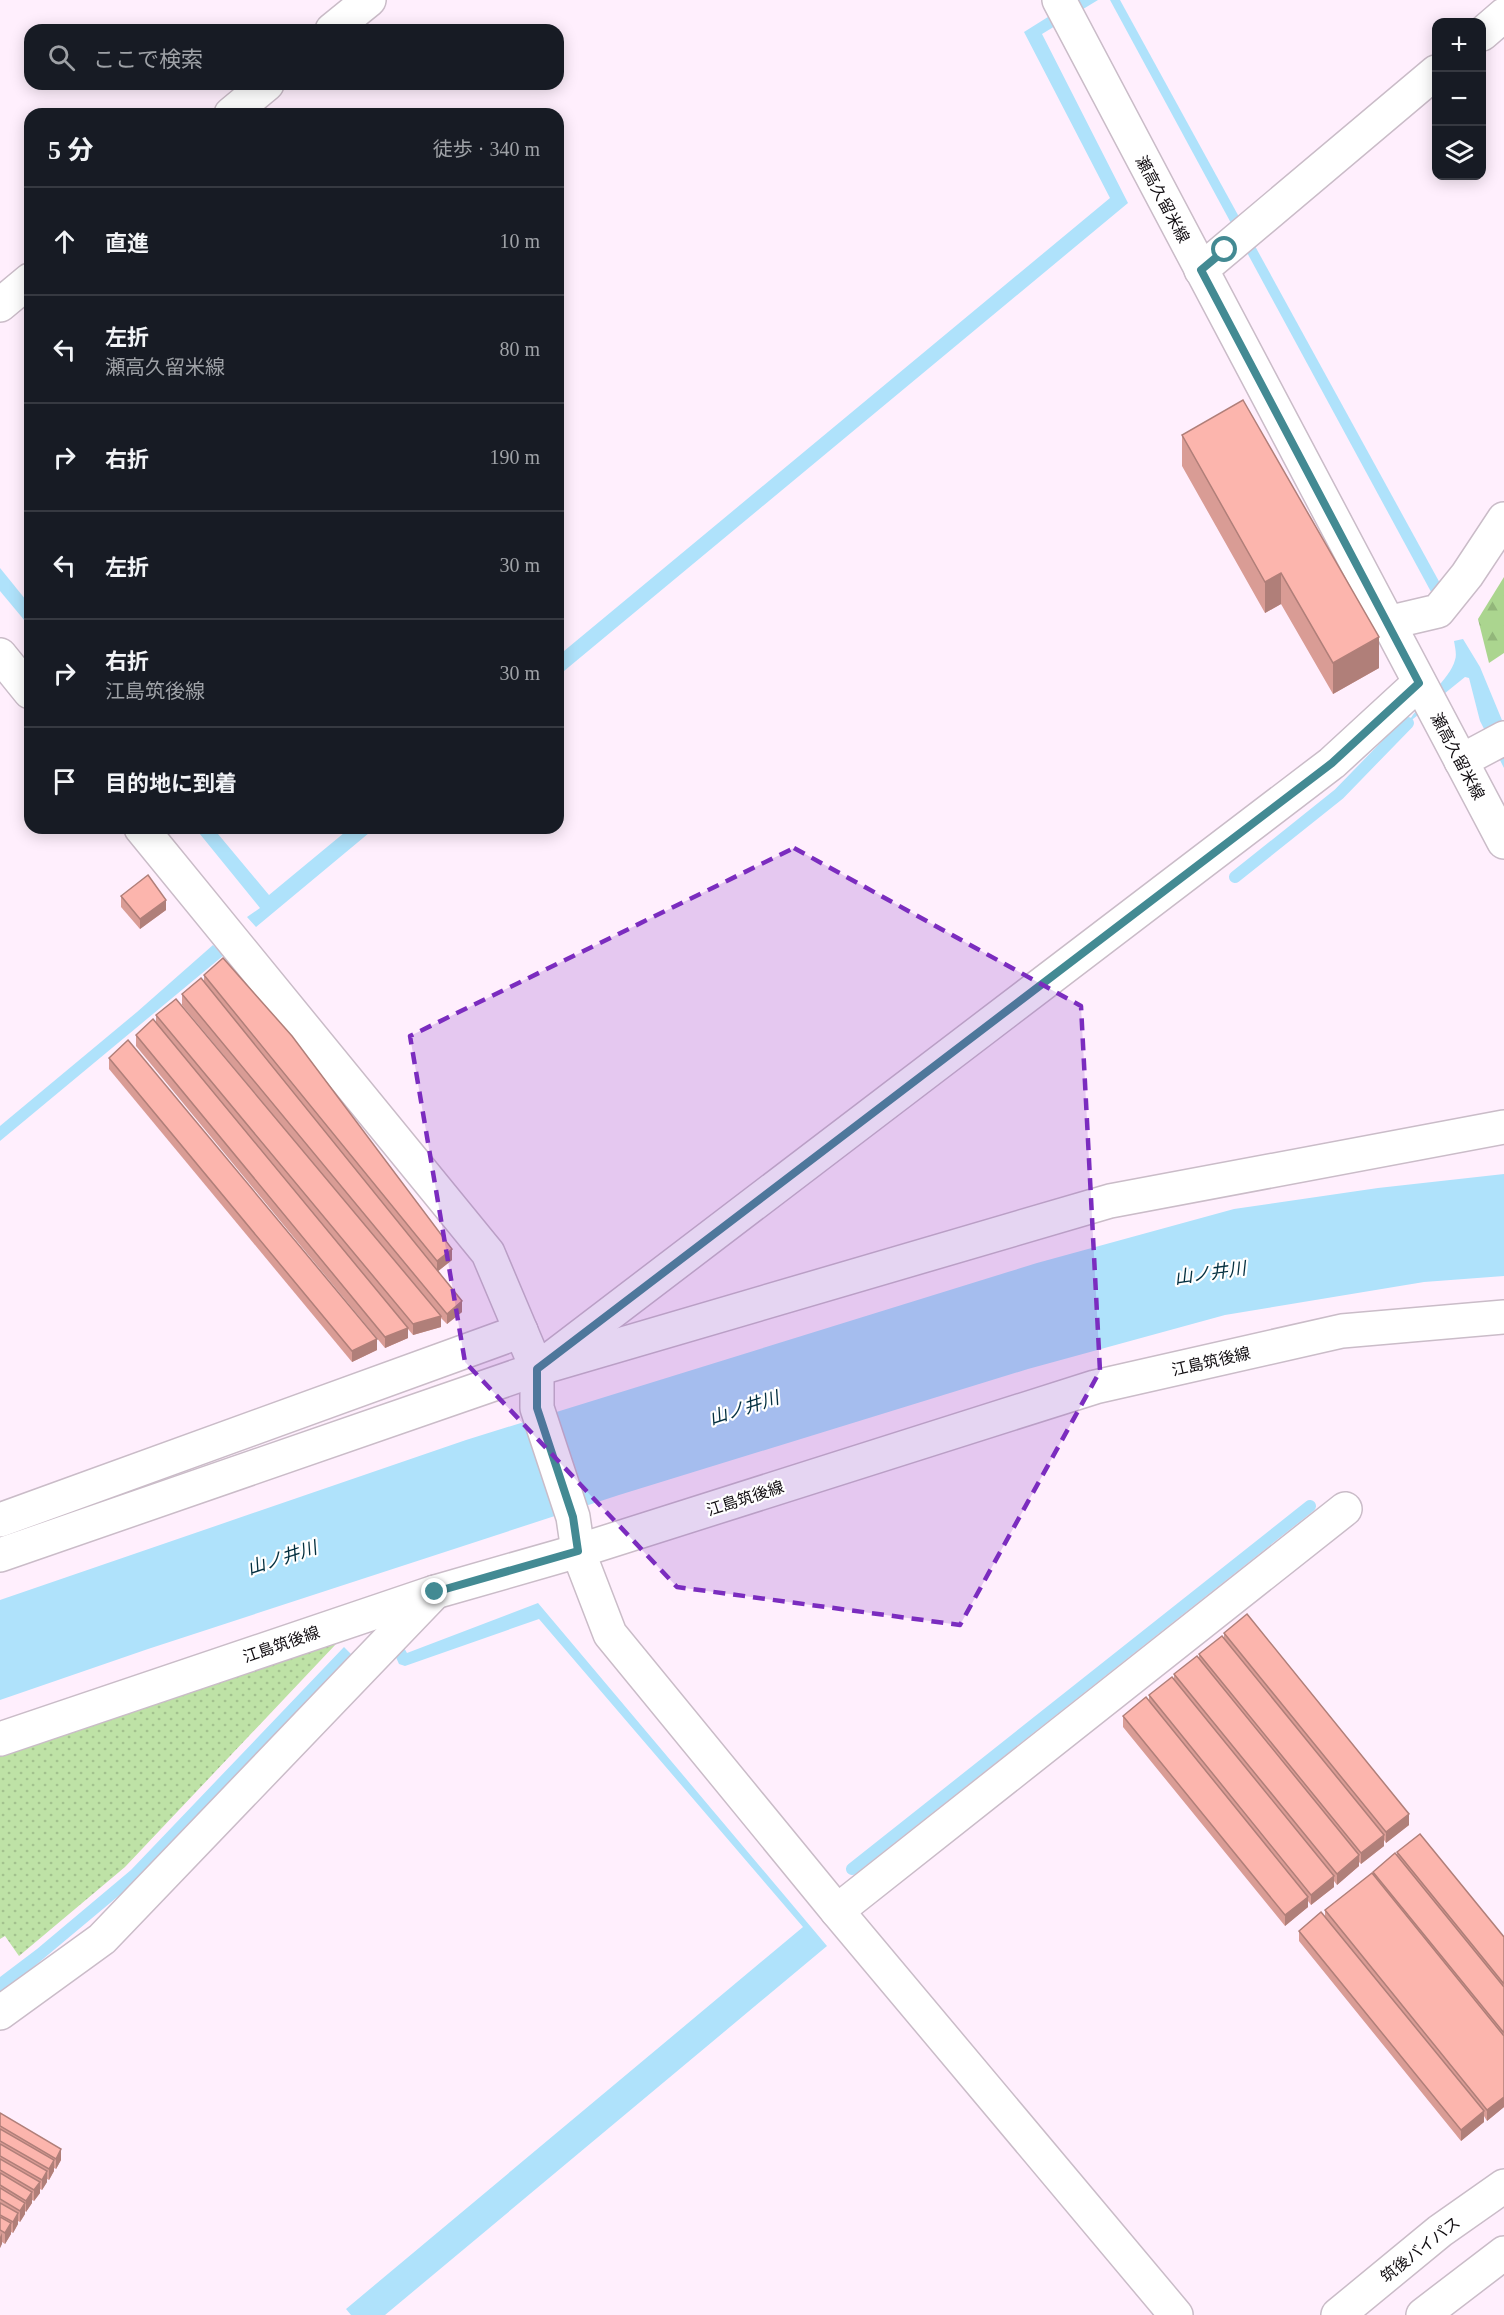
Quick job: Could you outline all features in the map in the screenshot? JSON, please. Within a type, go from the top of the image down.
[{"type":"main road","points":[[339,24],[369,0]]},
{"type":"main road","name":"瀬高久留米線","points":[[1059,0],[1213,260],[1387,623],[1504,842]]},
{"type":"main road","points":[[1486,31],[1504,15]]},
{"type":"main road","points":[[1213,260],[1432,76]]},
{"type":"main road","points":[[238,108],[260,90]]},
{"type":"main road","points":[[0,305],[24,285]]},
{"type":"main road","points":[[1387,623],[1438,611],[1467,574],[1504,519]]},
{"type":"main road","points":[[0,655],[24,685]]},
{"type":"main road","points":[[537,1369],[1332,763],[1419,683]]},
{"type":"main road","points":[[1461,761],[1504,738]]},
{"type":"main road","points":[[146,834],[488,1253],[537,1369],[537,1408],[573,1517],[578,1551],[610,1634],[837,1911],[1176,2315]]},
{"type":"main road","points":[[0,1555],[537,1369],[1110,1201],[1504,1127]]},
{"type":"main road","name":"江島筑後線","points":[[0,1739],[435,1592],[578,1551],[1095,1387],[1342,1331],[1504,1317]]},
{"type":"main road","points":[[0,1520],[521,1331]]},
{"type":"main road","points":[[837,1911],[1345,1509]]},
{"type":"main road","points":[[0,2013],[102,1939],[435,1592]]},
{"type":"main road","name":"筑後バイパス","points":[[1338,2315],[1440,2231],[1504,2186]]},
{"type":"main road","points":[[1423,2315],[1504,2253]]},
{"type":"highlighted area","points":[[794,848],[1081,1006],[1100,1371],[960,1625],[677,1587],[465,1362],[410,1036]]},
{"type":"green space","points":[[1504,577],[1504,653],[1489,663],[1478,619]]},
{"type":"green space","points":[[336,1644],[125,1867],[19,1956],[5,1936],[0,1939],[0,1754]]},
{"type":"water","points":[[1075,0],[1098,0],[1042,34],[1128,203],[564,671],[564,651],[1110,198],[1024,32]]},
{"type":"water","points":[[1110,0],[1120,0],[1447,596],[1436,601]]},
{"type":"water","points":[[0,568],[24,598],[24,620],[0,591]]},
{"type":"water","points":[[1463,639],[1480,667],[1504,725],[1504,768],[1480,721],[1469,678],[1465,677],[1408,723],[1452,668],[1456,658],[1454,641]]},
{"type":"water","points":[[200,834],[218,834],[269,895],[343,834],[368,834],[256,927],[247,917],[260,908]]},
{"type":"water","points":[[213,945],[224,955],[0,1141],[0,1126],[137,1012]]},
{"type":"water","name":"山ノ井川","points":[[1504,1174],[1504,1276],[1424,1282],[1225,1315],[1028,1369],[619,1495],[148,1649],[0,1700],[0,1600],[466,1440],[1037,1263],[1234,1209],[1378,1188]]},
{"type":"water","points":[[538,1603],[827,1946],[385,2315],[351,2315],[346,2309],[803,1927],[539,1619],[405,1666],[399,1664],[395,1655],[403,1646],[407,1653]]},
{"type":"water","points":[[344,1647],[351,1654],[140,1878],[0,1995],[0,1977],[131,1870]]},
{"type":"building","points":[[1243,400],[1379,637],[1333,663],[1281,573],[1265,582],[1182,435]]},
{"type":"building","points":[[148,875],[166,900],[140,919],[121,896]]},
{"type":"building","points":[[223,958],[292,1036],[452,1249],[437,1261],[204,975]]},
{"type":"building","points":[[201,978],[462,1301],[447,1314],[182,994]]},
{"type":"building","points":[[176,999],[441,1316],[413,1324],[156,1015]]},
{"type":"building","points":[[153,1019],[408,1328],[385,1337],[136,1035]]},
{"type":"building","points":[[128,1040],[377,1339],[352,1351],[109,1058]]},
{"type":"building","points":[[1247,1614],[1409,1814],[1386,1832],[1224,1633]]},
{"type":"building","points":[[1222,1636],[1384,1835],[1361,1853],[1199,1654]]},
{"type":"building","points":[[1197,1656],[1359,1855],[1337,1874],[1174,1674]]},
{"type":"building","points":[[1172,1677],[1334,1876],[1311,1895],[1149,1695]]},
{"type":"building","points":[[1146,1697],[1308,1897],[1285,1915],[1123,1716]]},
{"type":"building","points":[[1420,1834],[1504,1937],[1504,1984],[1397,1852]]},
{"type":"building","points":[[1395,1853],[1504,1987],[1504,2033],[1373,1872]]},
{"type":"building","points":[[1372,1873],[1504,2036],[1504,2097],[1487,2110],[1325,1910]]},
{"type":"building","points":[[1321,1912],[1484,2111],[1461,2130],[1299,1931]]},
{"type":"building","points":[[0,2113],[61,2149],[56,2159],[0,2126]]},
{"type":"building","points":[[0,2129],[54,2160],[49,2169],[0,2141]]},
{"type":"building","points":[[0,2144],[47,2171],[42,2180],[0,2156]]},
{"type":"building","points":[[0,2159],[40,2182],[34,2190],[0,2170]]},
{"type":"building","points":[[0,2173],[32,2192],[26,2201],[0,2185]]},
{"type":"building","points":[[0,2188],[25,2203],[20,2211],[0,2199]]},
{"type":"building","points":[[0,2203],[18,2213],[13,2222],[0,2215]]},
{"type":"building","points":[[0,2217],[11,2223],[5,2233],[0,2230]]},
{"type":"waterway","points":[[1235,877],[1339,794],[1408,723]]},
{"type":"waterway","points":[[852,1869],[1310,1506]]},
{"type":"route","points":[[435,1592],[578,1551],[573,1517],[537,1408],[537,1369],[1332,763],[1419,683],[1201,270],[1225,250]]}]
